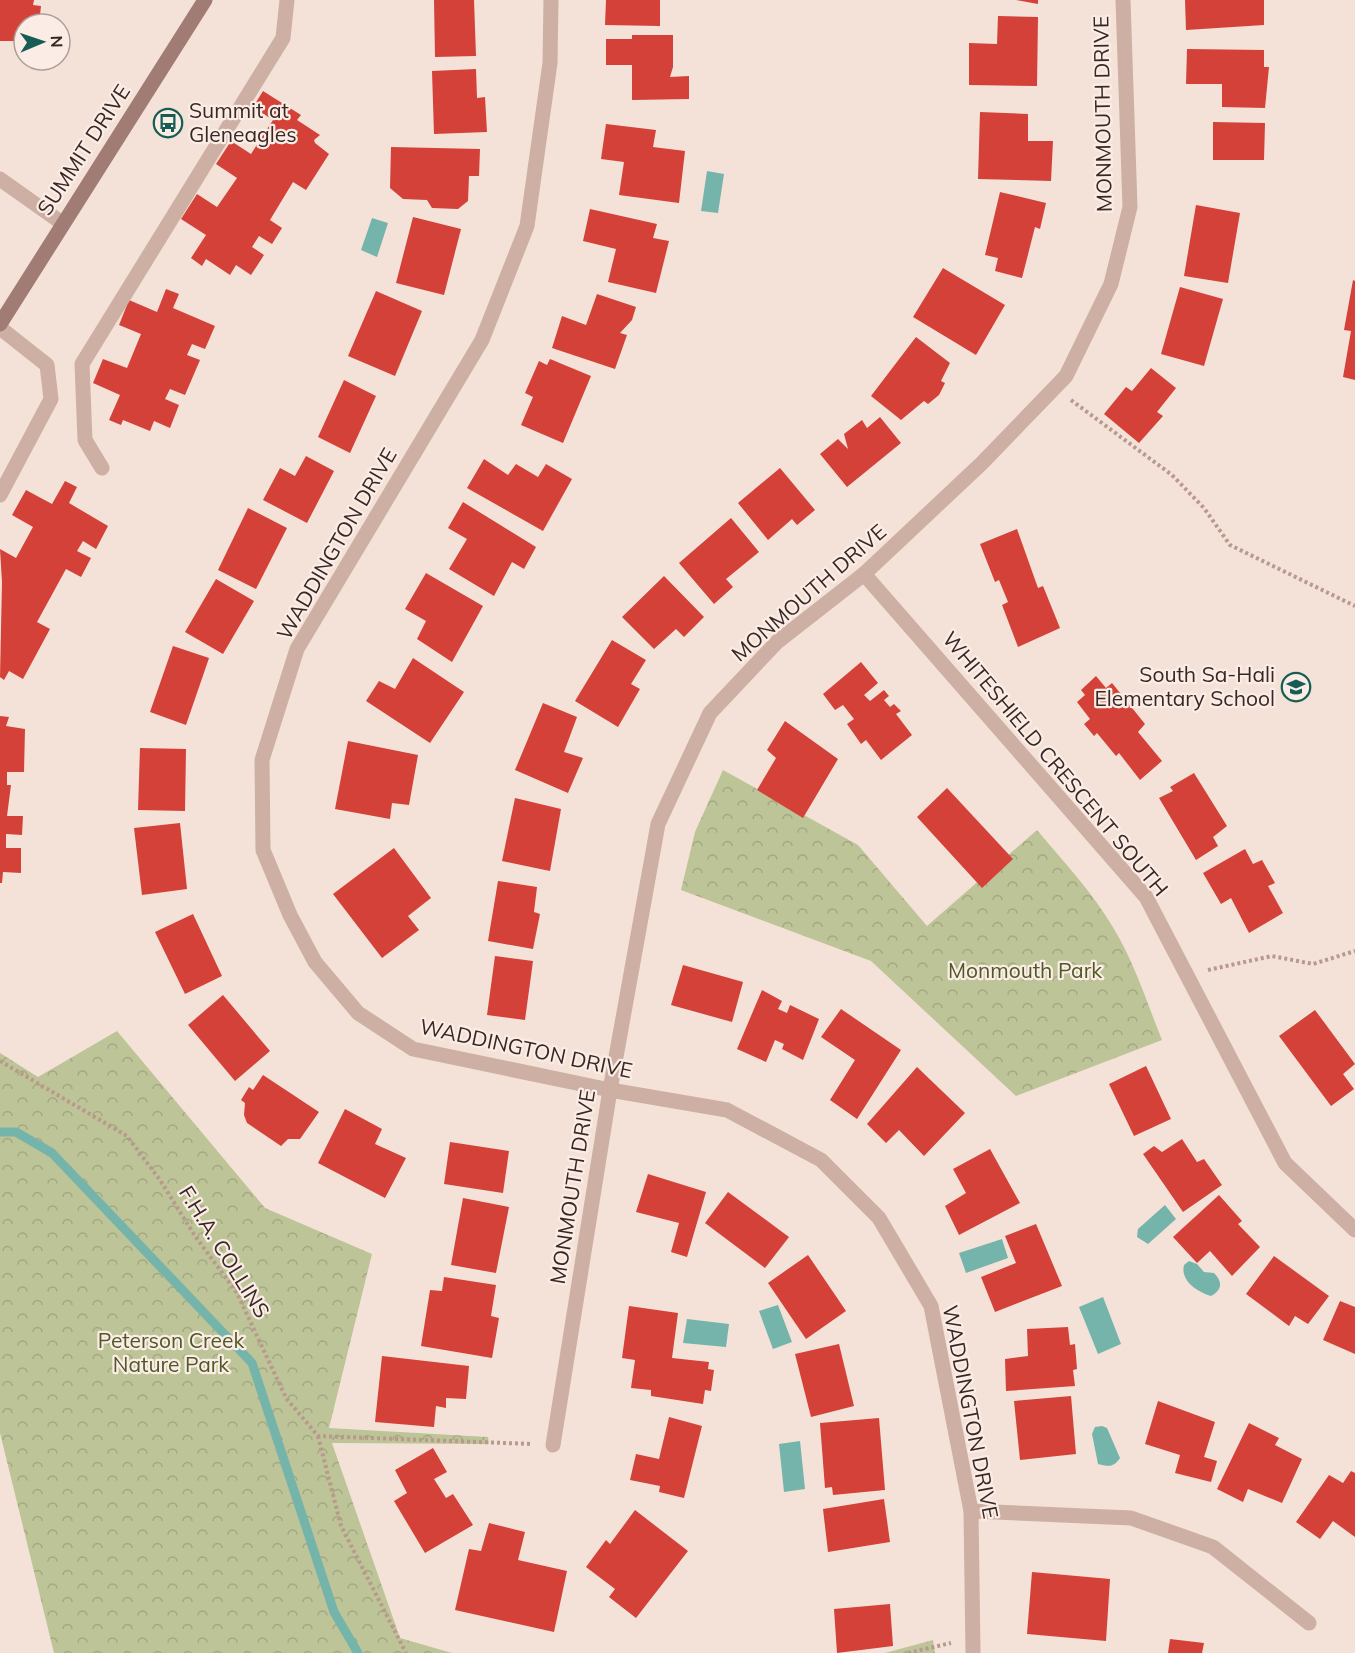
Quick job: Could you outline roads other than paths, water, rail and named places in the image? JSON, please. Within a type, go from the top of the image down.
[{"type":"main road","name":"SUMMIT DRIVE","points":[[0,326],[62,224],[205,0]]},
{"type":"street","points":[[102,468],[85,440],[82,363],[283,38],[287,0]]},
{"type":"street","name":"WADDINGTON DRIVE","points":[[551,0],[550,63],[527,226],[482,340],[297,649],[262,760],[263,850],[290,915],[315,962],[358,1013],[413,1049],[610,1090],[727,1110],[821,1160],[879,1218],[932,1306],[971,1511],[973,1646]]},
{"type":"street","name":"MONMOUTH DRIVE","points":[[553,1445],[610,1090],[658,824],[710,713],[777,642],[864,574],[982,463],[1066,376],[1111,284],[1130,207],[1123,0]]},
{"type":"street","points":[[0,179],[62,224]]},
{"type":"street","points":[[0,326],[47,365],[51,399],[0,495]]},
{"type":"street","name":"WHITESHIELD CRESCENT SOUTH","points":[[864,574],[1146,897],[1285,1163],[1355,1230]]},
{"type":"street","points":[[971,1511],[1131,1518],[1213,1547],[1309,1623]]},
{"type":"water","points":[[707,171],[724,174],[718,213],[701,211]]},
{"type":"water","points":[[372,218],[388,223],[377,257],[361,250]]},
{"type":"water","points":[[1165,1205],[1176,1219],[1148,1244],[1137,1237],[1138,1229]]},
{"type":"water","points":[[1002,1239],[1008,1258],[966,1273],[959,1253]]},
{"type":"water","points":[[1189,1261],[1197,1264],[1204,1272],[1214,1273],[1217,1276],[1220,1286],[1215,1294],[1211,1296],[1206,1294],[1187,1281],[1183,1271],[1184,1265]]},
{"type":"water","points":[[1103,1297],[1121,1344],[1098,1354],[1079,1307]]},
{"type":"water","points":[[778,1305],[792,1342],[773,1349],[759,1311]]},
{"type":"water","points":[[687,1319],[729,1324],[726,1347],[683,1343]]},
{"type":"water","points":[[1095,1427],[1107,1428],[1120,1458],[1111,1466],[1098,1464],[1092,1434]]},
{"type":"water","points":[[800,1441],[805,1489],[784,1492],[779,1444]]},
{"type":"waterway","points":[[0,1132],[16,1132],[52,1153],[252,1363],[334,1612],[358,1653]]},
{"type":"place","name":"Summit at Gleneagles","points":[[168,123]]},
{"type":"place","name":"South Sa-Hali Elementary School","points":[[1296,687]]},
{"type":"park label","name":"Monmouth Park","points":[[1025,971]]},
{"type":"park label","name":"Peterson Creek Nature Park","points":[[171,1353]]}]
